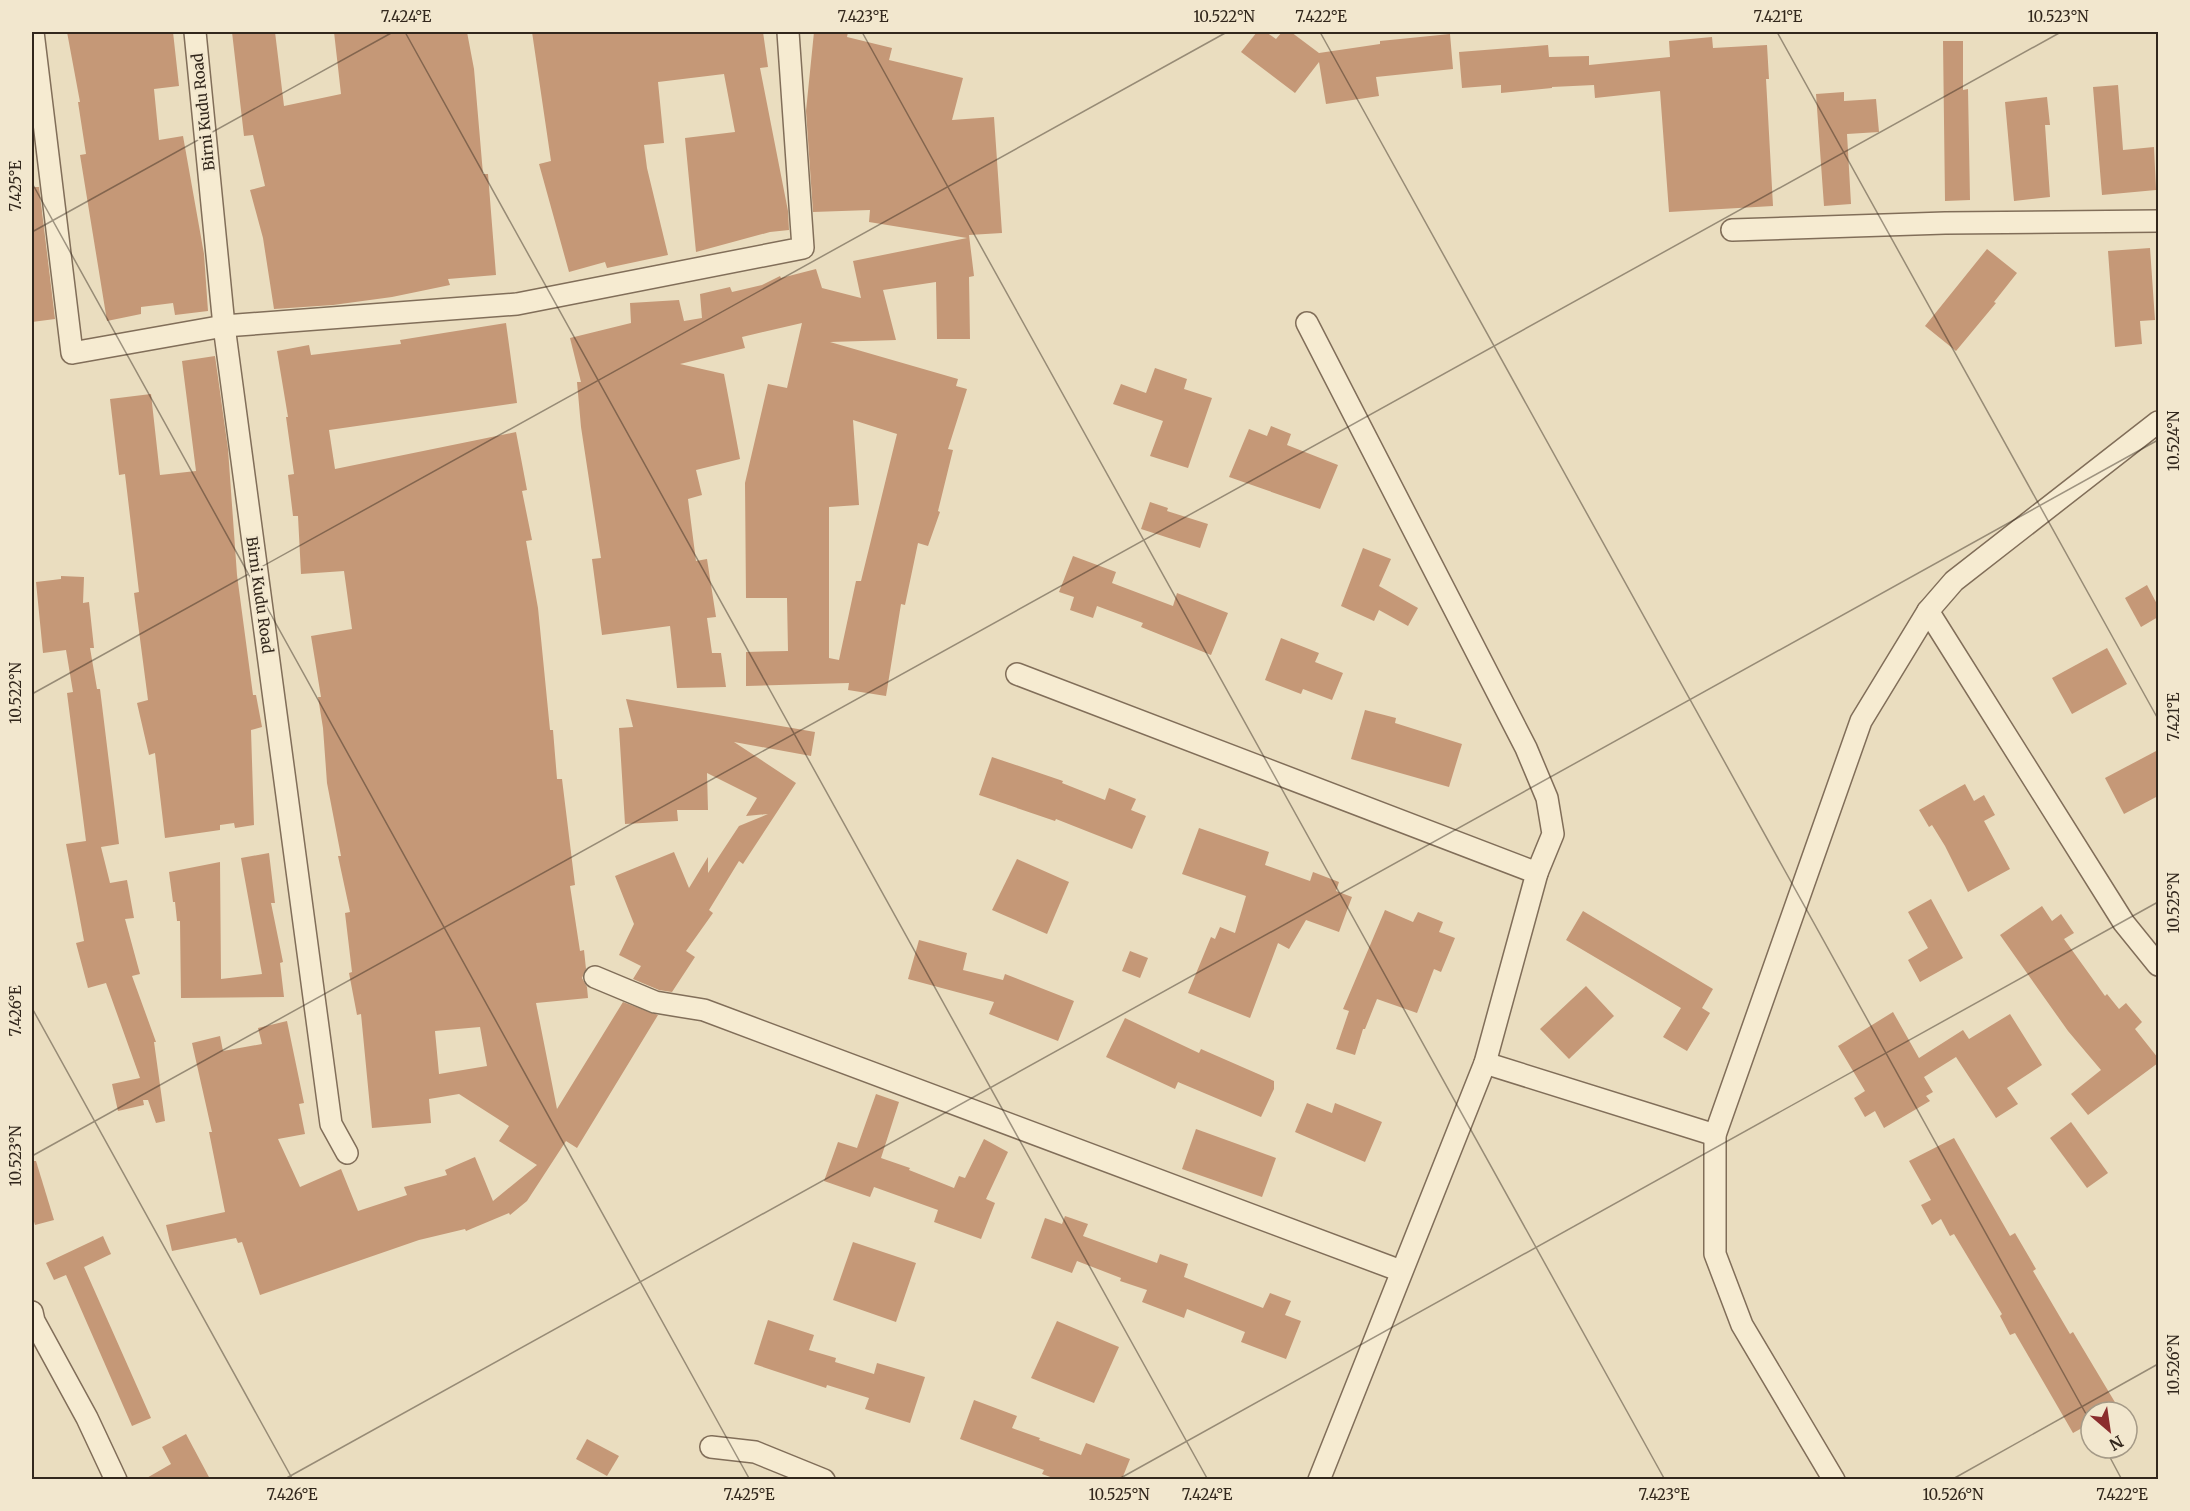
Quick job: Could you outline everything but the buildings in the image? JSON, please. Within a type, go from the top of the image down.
[{"type":"street","points":[[33,32],[72,353],[224,326],[517,304],[802,248],[788,32]]},
{"type":"street","name":"Birni Kudu Road","points":[[195,32],[224,326],[331,1124],[347,1154]]},
{"type":"street","points":[[1732,230],[1945,222],[2158,221]]},
{"type":"street","points":[[1307,323],[1526,748],[1547,798],[1552,834],[1538,873],[1485,1064],[1319,1479]]},
{"type":"street","points":[[1834,1479],[1742,1325],[1715,1254],[1715,1135],[1861,721],[1928,611],[1954,581],[2158,422]]},
{"type":"street","points":[[1928,611],[2124,923],[2158,965]]},
{"type":"street","points":[[1017,674],[1538,873]]},
{"type":"street","points":[[595,977],[655,1002],[704,1010],[1401,1271]]},
{"type":"street","points":[[1485,1064],[1715,1135]]},
{"type":"street","points":[[32,1318],[87,1418],[116,1479]]},
{"type":"street","points":[[711,1447],[755,1452],[824,1479]]}]
